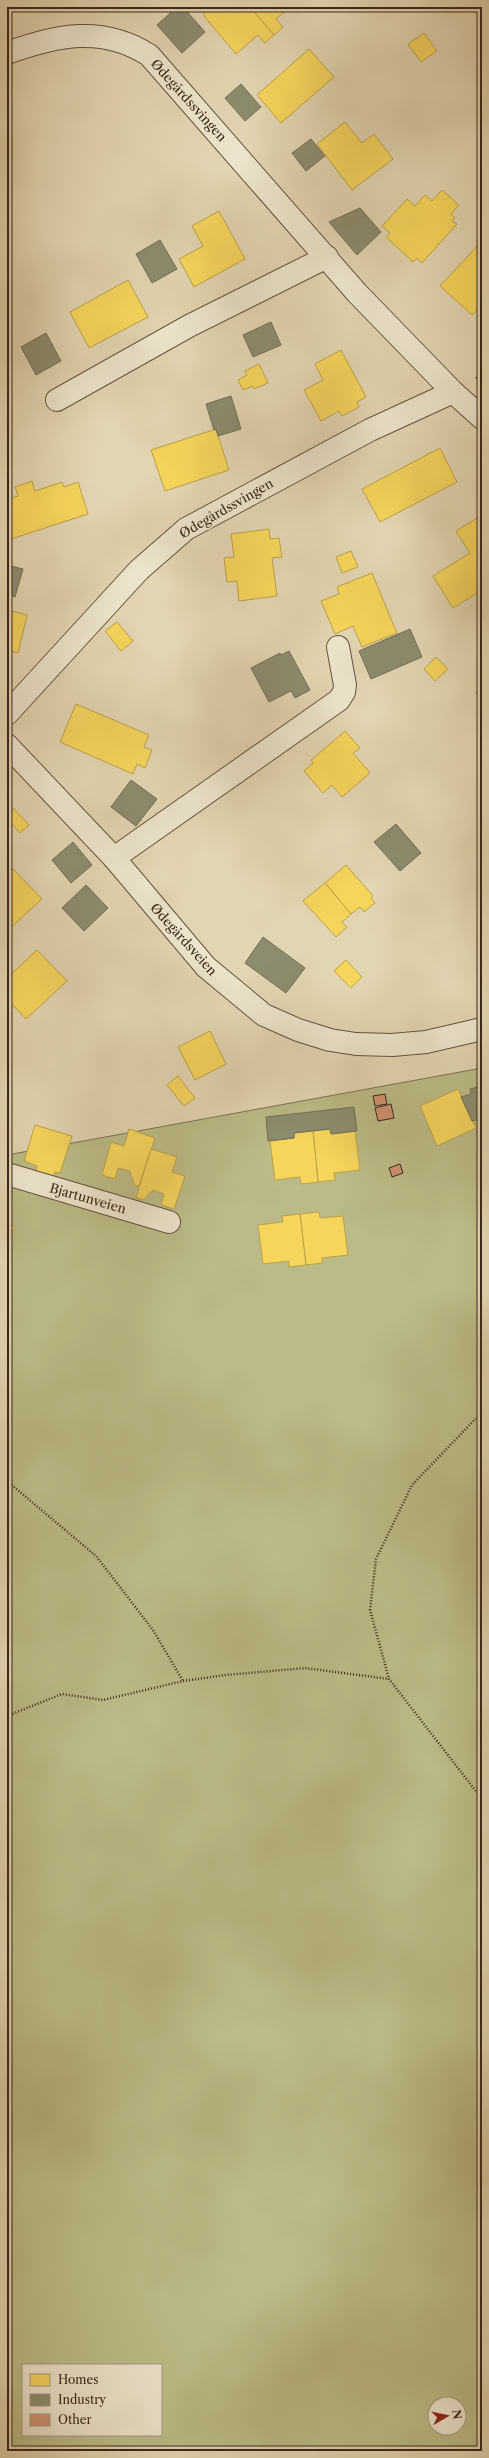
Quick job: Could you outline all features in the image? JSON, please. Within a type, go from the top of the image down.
[{"type":"street","name":"Ødegårdssvingen","points":[[7,53],[46,42],[76,36],[98,36],[120,40],[134,46],[160,66],[386,324],[453,392],[482,418]]},
{"type":"street","points":[[57,400],[189,326],[327,257]]},
{"type":"street","name":"Ødegårdssvingen","points":[[7,714],[139,570],[186,529],[370,430],[453,392]]},
{"type":"street","points":[[114,858],[339,700],[344,692],[345,686],[338,647]]},
{"type":"street","name":"Ødegårdsveien","points":[[10,752],[114,858],[206,967],[264,1015],[324,1038],[356,1044],[426,1042],[482,1029]]},
{"type":"street","name":"Bjartunveien","points":[[7,1174],[169,1222]]},
{"type":"path","points":[[482,1412],[412,1485],[376,1560],[370,1610],[389,1679],[482,1799]]},
{"type":"path","points":[[7,1481],[96,1556],[153,1630],[183,1681]]},
{"type":"path","points":[[7,1716],[62,1694],[103,1700],[183,1681],[305,1668],[389,1679]]},
{"type":"green space","points":[[482,1068],[482,2451],[7,2451],[7,1155]]},
{"type":"building: Homes","points":[[212,7],[250,7],[274,35],[265,43],[258,35],[236,54],[203,15]]},
{"type":"building: Homes","points":[[250,7],[290,7],[276,19],[283,27],[274,35]]},
{"type":"building: Homes","points":[[424,33],[437,51],[421,62],[408,44]]},
{"type":"building: Homes","points":[[309,49],[334,77],[281,123],[257,95]]},
{"type":"building: Homes","points":[[345,122],[362,143],[374,134],[393,159],[352,190],[317,144]]},
{"type":"building: Homes","points":[[442,190],[459,205],[451,214],[455,218],[452,221],[457,224],[422,263],[417,258],[413,262],[386,237],[390,233],[382,226],[407,199],[415,206],[425,195],[432,201]]},
{"type":"building: Homes","points":[[219,211],[245,259],[194,287],[179,259],[203,246],[192,226]]},
{"type":"building: Homes","points":[[481,242],[482,305],[472,315],[440,286]]},
{"type":"building: Homes","points":[[128,280],[148,317],[89,348],[70,312]]},
{"type":"building: Homes","points":[[341,350],[366,397],[357,402],[359,407],[342,416],[339,411],[321,421],[304,390],[323,380],[315,364]]},
{"type":"building: Homes","points":[[259,364],[268,383],[254,389],[253,386],[243,390],[238,380],[247,375],[245,371]]},
{"type":"building: Homes","points":[[216,429],[229,470],[165,491],[151,450]]},
{"type":"building: Homes","points":[[440,448],[457,482],[380,522],[362,489]]},
{"type":"building: Homes","points":[[32,481],[35,491],[62,482],[64,487],[78,482],[88,514],[11,539],[7,528],[7,500],[18,496],[15,487]]},
{"type":"building: Homes","points":[[482,515],[482,590],[453,608],[433,576],[470,553],[456,531]]},
{"type":"building: Homes","points":[[269,529],[270,539],[279,538],[282,557],[272,558],[277,596],[239,601],[237,581],[227,582],[224,558],[234,557],[231,534]]},
{"type":"building: Homes","points":[[351,551],[358,567],[342,573],[336,557]]},
{"type":"building: Homes","points":[[372,573],[397,633],[362,647],[353,626],[335,634],[321,601],[339,594],[337,587]]},
{"type":"building: Homes","points":[[7,610],[27,615],[18,653],[7,650]]},
{"type":"building: Homes","points":[[117,622],[133,641],[121,651],[105,631]]},
{"type":"building: Homes","points":[[436,657],[448,669],[435,681],[424,669]]},
{"type":"building: Homes","points":[[482,687],[482,699],[476,693]]},
{"type":"building: Homes","points":[[76,704],[149,735],[144,747],[152,750],[145,768],[137,764],[133,774],[60,742]]},
{"type":"building: Homes","points":[[345,731],[360,748],[353,753],[370,773],[342,797],[332,785],[323,793],[304,771],[313,763],[311,760]]},
{"type":"building: Homes","points":[[10,805],[29,825],[20,833],[7,819],[7,807]]},
{"type":"building: Homes","points":[[346,865],[373,896],[371,898],[375,903],[364,912],[360,907],[351,914],[325,883]]},
{"type":"building: Homes","points":[[13,869],[42,899],[7,931],[7,875]]},
{"type":"building: Homes","points":[[325,883],[351,914],[342,922],[347,927],[336,937],[303,901]]},
{"type":"building: Homes","points":[[482,936],[482,947],[477,941]]},
{"type":"building: Homes","points":[[37,950],[67,981],[26,1019],[7,999],[7,978]]},
{"type":"building: Homes","points":[[346,960],[362,977],[351,988],[334,971]]},
{"type":"building: Homes","points":[[210,1031],[226,1064],[195,1080],[178,1047]]},
{"type":"building: Homes","points":[[178,1076],[195,1098],[184,1106],[167,1085]]},
{"type":"building: Homes","points":[[458,1089],[476,1128],[437,1146],[420,1106]]},
{"type":"building: Homes","points":[[35,1125],[72,1136],[60,1173],[55,1172],[53,1177],[36,1172],[37,1166],[24,1161]]},
{"type":"building: Homes","points":[[129,1129],[155,1138],[139,1186],[134,1185],[130,1171],[118,1168],[115,1179],[102,1175],[111,1142],[124,1146]]},
{"type":"building: Homes","points":[[330,1129],[331,1134],[355,1131],[360,1170],[334,1173],[335,1180],[318,1182],[313,1131]]},
{"type":"building: Homes","points":[[313,1131],[318,1182],[301,1184],[300,1177],[275,1180],[270,1141],[294,1138],[294,1133]]},
{"type":"building: Homes","points":[[151,1149],[177,1157],[172,1172],[185,1176],[174,1209],[161,1205],[164,1194],[153,1190],[143,1200],[136,1197]]},
{"type":"building: Homes","points":[[319,1212],[320,1218],[343,1216],[348,1255],[322,1258],[322,1263],[306,1265],[300,1214]]},
{"type":"building: Homes","points":[[300,1214],[306,1265],[289,1267],[289,1261],[263,1264],[258,1225],[283,1222],[282,1216]]},
{"type":"building: Homes","points":[[7,1223],[15,1227],[7,1243]]},
{"type":"building: Industry","points":[[177,7],[183,7],[205,32],[182,53],[157,25]]},
{"type":"building: Industry","points":[[241,84],[261,107],[245,121],[225,98]]},
{"type":"building: Industry","points":[[311,139],[325,156],[306,171],[292,153]]},
{"type":"building: Industry","points":[[360,208],[381,232],[357,255],[329,222]]},
{"type":"building: Industry","points":[[160,240],[177,269],[152,283],[136,254]]},
{"type":"building: Industry","points":[[271,322],[281,345],[253,357],[243,335]]},
{"type":"building: Industry","points":[[46,333],[61,361],[36,375],[21,347]]},
{"type":"building: Industry","points":[[231,396],[241,429],[218,436],[216,429],[214,430],[206,404]]},
{"type":"building: Industry","points":[[7,433],[12,449],[7,451]]},
{"type":"building: Industry","points":[[7,565],[23,569],[15,597],[7,595]]},
{"type":"building: Industry","points":[[410,629],[422,657],[371,679],[359,651]]},
{"type":"building: Industry","points":[[289,651],[310,690],[295,698],[291,691],[269,702],[251,668],[280,653],[281,655]]},
{"type":"building: Industry","points":[[131,780],[157,799],[136,826],[111,807]]},
{"type":"building: Industry","points":[[396,824],[421,853],[400,871],[374,842]]},
{"type":"building: Industry","points":[[73,842],[92,865],[71,883],[52,860]]},
{"type":"building: Industry","points":[[86,885],[108,908],[84,931],[62,908]]},
{"type":"building: Industry","points":[[263,937],[305,968],[286,993],[245,963]]},
{"type":"building: Industry","points":[[482,1086],[482,1123],[478,1124],[477,1120],[472,1121],[461,1097],[471,1094],[470,1089]]},
{"type":"building: Industry","points":[[354,1107],[357,1131],[331,1134],[330,1129],[294,1133],[294,1138],[268,1141],[266,1117]]},
{"type":"building: Other","points":[[385,1094],[387,1104],[375,1106],[373,1096]]},
{"type":"building: Other","points":[[391,1104],[394,1118],[378,1121],[375,1108]]},
{"type":"building: Other","points":[[400,1164],[403,1173],[392,1177],[389,1168]]}]
